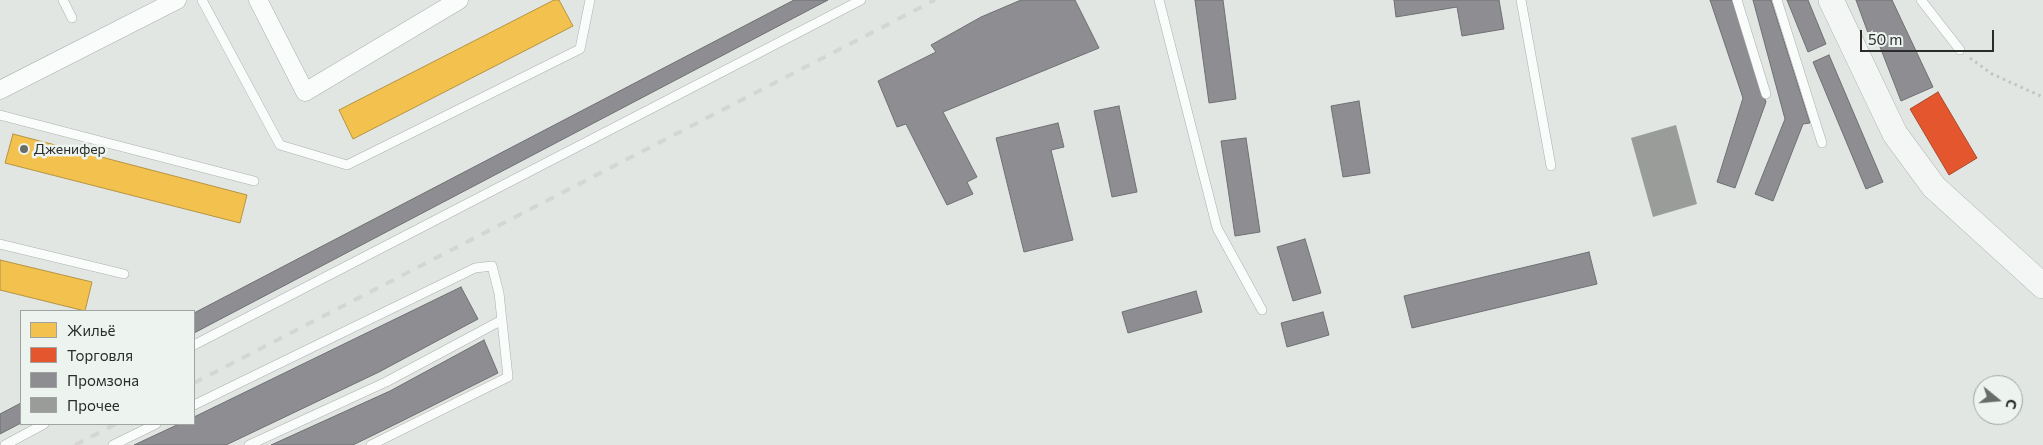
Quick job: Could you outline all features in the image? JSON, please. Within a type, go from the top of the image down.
[{"type":"street","points":[[0,90],[176,0]]},
{"type":"street","points":[[258,0],[305,92],[459,0]]},
{"type":"street","points":[[1831,0],[1895,134],[1934,187],[2043,286]]},
{"type":"lane","points":[[63,0],[72,18]]},
{"type":"lane","points":[[202,0],[280,145],[347,165],[580,48],[590,0]]},
{"type":"lane","points":[[195,345],[861,0]]},
{"type":"lane","points":[[1159,0],[1217,228],[1262,310]]},
{"type":"lane","points":[[1521,0],[1551,166]]},
{"type":"lane","points":[[1737,0],[1766,94]]},
{"type":"lane","points":[[1777,0],[1822,143]]},
{"type":"lane","points":[[1921,0],[1960,50]]},
{"type":"lane","points":[[0,115],[254,181]]},
{"type":"lane","points":[[0,244],[124,274]]},
{"type":"lane","points":[[195,405],[475,268],[492,266],[499,293],[508,377],[371,445]]},
{"type":"lane","points":[[250,445],[386,382],[502,320]]},
{"type":"lane","points":[[5,445],[42,425]]},
{"type":"lane","points":[[113,445],[154,425]]},
{"type":"path","points":[[1960,50],[1992,74],[2043,97]]},
{"type":"building: Жильё","points":[[554,0],[559,0],[573,26],[353,139],[339,110]]},
{"type":"building: Жильё","points":[[13,134],[247,195],[240,223],[5,163]]},
{"type":"building: Жильё","points":[[0,260],[92,282],[85,310],[0,290]]},
{"type":"building: Торговля","points":[[1938,92],[1977,158],[1949,175],[1910,109]]},
{"type":"building: Промзона","points":[[794,0],[828,0],[195,332],[195,312]]},
{"type":"building: Промзона","points":[[1021,0],[1075,0],[1099,48],[943,112],[977,177],[967,182],[973,194],[947,205],[906,124],[897,127],[878,81],[936,52],[931,45],[981,17]]},
{"type":"building: Промзона","points":[[1195,0],[1223,0],[1236,99],[1209,103]]},
{"type":"building: Промзона","points":[[1394,0],[1499,0],[1504,29],[1462,36],[1457,7],[1396,17]]},
{"type":"building: Промзона","points":[[1710,0],[1732,0],[1766,102],[1735,188],[1717,182],[1743,98]]},
{"type":"building: Промзона","points":[[1753,0],[1771,0],[1810,123],[1803,124],[1773,201],[1755,194],[1785,119]]},
{"type":"building: Промзона","points":[[1787,0],[1808,0],[1826,44],[1808,52]]},
{"type":"building: Промзона","points":[[1856,0],[1892,0],[1933,87],[1901,101],[1877,39],[1871,41]]},
{"type":"building: Промзона","points":[[1829,55],[1883,182],[1866,189],[1813,62]]},
{"type":"building: Промзона","points":[[1359,101],[1370,173],[1343,177],[1331,106]]},
{"type":"building: Промзона","points":[[1119,106],[1137,192],[1112,197],[1094,111]]},
{"type":"building: Промзона","points":[[1058,123],[1064,147],[1051,150],[1073,240],[1024,252],[996,138]]},
{"type":"building: Промзона","points":[[1246,138],[1260,232],[1235,236],[1221,141]]},
{"type":"building: Промзона","points":[[1305,239],[1321,293],[1293,301],[1277,247]]},
{"type":"building: Промзона","points":[[1589,252],[1597,284],[1412,328],[1404,296]]},
{"type":"building: Промзона","points":[[461,287],[478,319],[379,372],[226,445],[134,445],[177,425],[195,425],[195,417]]},
{"type":"building: Промзона","points":[[1196,291],[1202,312],[1128,333],[1122,312]]},
{"type":"building: Промзона","points":[[1323,312],[1329,335],[1287,347],[1281,323]]},
{"type":"building: Промзона","points":[[484,340],[498,373],[402,421],[353,445],[271,445],[390,391]]},
{"type":"building: Промзона","points":[[20,404],[20,424],[0,434],[0,414]]},
{"type":"building: Прочее","points":[[1676,125],[1697,204],[1653,217],[1631,138]]},
{"type":"railway","points":[[195,382],[935,0]]},
{"type":"railway","points":[[75,445],[114,425]]},
{"type":"place","name":"Дженифер","points":[[24,149]]}]
